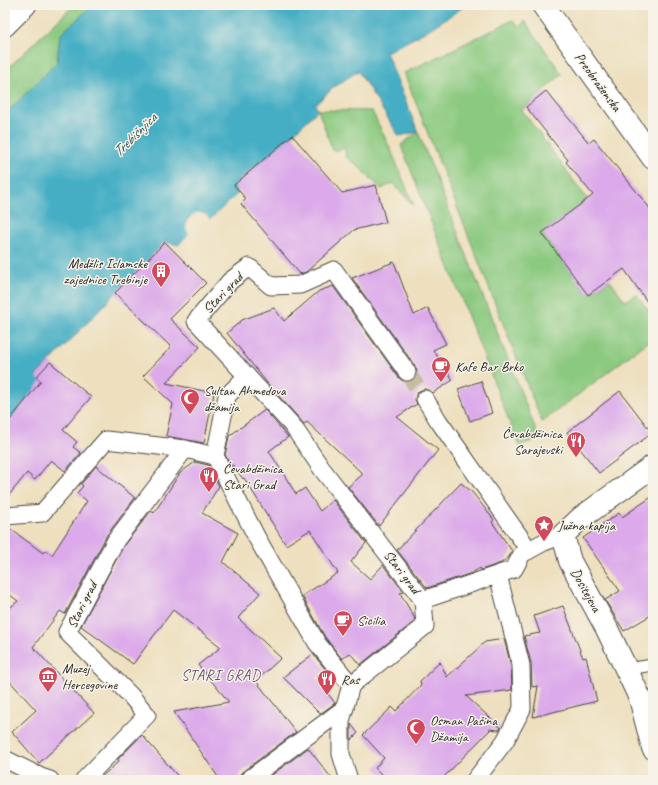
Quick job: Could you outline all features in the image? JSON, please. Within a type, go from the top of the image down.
[{"type":"street","points":[[5,25],[25,5]]},
{"type":"street","name":"Preobraženska","points":[[543,5],[653,158]]},
{"type":"street","name":"Stari grad","points":[[352,685],[425,626],[423,600],[322,469],[292,425],[196,321],[230,281],[249,267],[271,286],[300,285],[334,270],[407,372]]},
{"type":"street","points":[[247,376],[227,396],[215,456],[257,538],[317,643],[352,685],[341,721],[341,754],[349,780]]},
{"type":"street","points":[[426,399],[438,420],[528,550]]},
{"type":"street","points":[[5,517],[42,512],[106,440],[185,449],[215,456]]},
{"type":"street","name":"Stari grad","points":[[84,780],[146,715],[130,695],[67,632],[116,540],[185,449]]},
{"type":"street","points":[[563,535],[581,518],[653,466]]},
{"type":"street","name":"Stari grad","points":[[423,600],[514,569],[522,554],[544,542],[563,535]]},
{"type":"street","name":"Dositejeva","points":[[563,535],[570,561],[607,629],[640,698],[653,748]]},
{"type":"street","points":[[475,780],[506,741],[522,708],[521,665],[498,575]]},
{"type":"street","points":[[248,780],[345,708]]},
{"type":"street","points":[[5,759],[50,780]]},
{"type":"lane","points":[[627,669],[653,665]]},
{"type":"green space","points":[[74,5],[93,5],[60,35],[57,62],[5,114],[5,71]]},
{"type":"green space","points":[[513,20],[519,27],[525,21],[562,74],[522,110],[587,199],[542,233],[588,295],[610,280],[625,301],[636,294],[653,316],[653,338],[542,422],[404,73]]},
{"type":"green space","points":[[318,110],[372,111],[391,150],[414,206],[393,183],[381,189],[358,166],[346,157],[344,148],[333,151]]},
{"type":"green space","points":[[418,132],[539,438],[519,446],[401,145]]},
{"type":"water","name":"Trebišnjica","points":[[93,5],[466,5],[407,42],[386,52],[418,132],[399,136],[358,71],[334,87],[315,105],[318,110],[235,185],[238,194],[210,220],[206,215],[201,213],[188,218],[186,228],[190,234],[179,245],[165,242],[36,376],[48,387],[25,401],[5,426],[5,114],[57,62],[60,35]]},
{"type":"pier","points":[[238,194],[240,195],[211,222],[201,215],[193,216],[189,221],[188,228],[191,235],[180,246],[179,245],[189,234],[186,228],[187,221],[192,215],[201,213],[206,215],[210,220]]},
{"type":"building","points":[[546,91],[589,143],[594,139],[653,212],[653,310],[624,269],[588,295],[542,233],[593,195],[566,162],[568,160],[526,107]]},
{"type":"building","points":[[292,135],[342,193],[376,185],[386,222],[354,230],[306,272],[300,274],[241,204],[246,199],[234,185]]},
{"type":"building","points":[[165,242],[206,283],[170,319],[200,347],[166,383],[214,393],[204,443],[166,436],[173,404],[143,376],[171,347],[115,293]]},
{"type":"building","points":[[394,262],[414,315],[428,308],[446,344],[433,350],[453,380],[433,393],[425,389],[419,391],[415,399],[417,404],[397,417],[438,450],[379,526],[348,487],[363,474],[307,422],[304,424],[268,384],[227,333],[242,320],[274,308],[284,321],[319,291],[333,286],[399,378],[408,382],[416,376],[417,371],[415,366],[352,278]]},
{"type":"building","points":[[50,362],[91,397],[63,430],[77,442],[73,447],[81,453],[65,471],[51,460],[35,480],[27,473],[5,500],[5,426],[41,381],[36,377]]},
{"type":"building","points":[[481,381],[492,413],[470,421],[458,389]]},
{"type":"building","points":[[620,391],[652,433],[599,473],[567,432]]},
{"type":"building","points":[[265,410],[288,437],[269,451],[296,494],[305,488],[320,511],[333,500],[366,543],[351,562],[370,579],[383,565],[404,592],[400,593],[414,617],[415,621],[360,665],[350,653],[342,659],[325,637],[302,596],[338,573],[310,530],[286,545],[244,478],[243,479],[233,465],[232,467],[225,455],[229,436]]},
{"type":"building","points":[[195,462],[208,465],[219,486],[202,513],[238,533],[223,562],[260,593],[238,618],[281,658],[256,681],[296,732],[242,772],[238,780],[220,780],[174,712],[229,702],[198,665],[221,647],[173,610],[133,664],[81,626],[124,545],[151,511],[154,513],[180,473]]},
{"type":"building","points":[[96,466],[135,498],[107,535],[65,614],[60,611],[33,647],[94,713],[39,763],[12,732],[36,710],[5,676],[5,612],[18,601],[5,591],[5,527],[8,527],[43,553],[45,550],[52,555],[87,501],[77,493],[83,486],[81,484]]},
{"type":"building","points":[[461,483],[472,492],[494,520],[492,522],[512,551],[509,557],[501,563],[481,570],[480,568],[472,573],[427,588],[397,550]]},
{"type":"building","points":[[653,496],[653,614],[624,631],[605,600],[620,591],[583,538],[619,513],[622,517]]},
{"type":"building","points":[[563,606],[583,658],[586,657],[597,701],[533,717],[538,686],[532,687],[531,663],[524,636],[540,633],[534,616]]},
{"type":"building","points":[[504,639],[511,666],[512,690],[466,696],[501,728],[499,730],[489,729],[490,730],[441,780],[387,780],[375,768],[384,758],[363,735],[392,707],[396,711],[421,685],[420,681],[440,662],[447,677],[485,642]]},
{"type":"building","points":[[313,654],[326,670],[316,678],[335,703],[320,714],[283,677]]},
{"type":"building","points":[[351,724],[358,733],[351,740]]},
{"type":"building","points":[[142,735],[181,780],[98,780],[119,761],[118,759]]},
{"type":"building","points":[[308,748],[333,780],[265,780]]},
{"type":"tunnel","points":[[407,372],[425,399]]},
{"type":"place","name":"Medžlis Islamske zajednice Trebinje","points":[[161,288]]},
{"type":"place","name":"Kafe Bar Brko","points":[[441,383]]},
{"type":"place","name":"Sultan Ahmedova džamija","points":[[190,415]]},
{"type":"place","name":"Ćevabdžinica Sarajevski","points":[[576,458]]},
{"type":"place","name":"Ćevabdžinica Stari Grad","points":[[209,493]]},
{"type":"place","name":"Južna kapija","points":[[544,542]]},
{"type":"place","name":"Sicilia","points":[[343,637]]},
{"type":"place","name":"Muzej Hercegovine","points":[[48,693]]},
{"type":"place","name":"Ras","points":[[327,696]]},
{"type":"place","name":"Osman Pašina Džamija","points":[[416,745]]},
{"type":"district","name":"STARI GRAD","points":[[221,675]]}]
